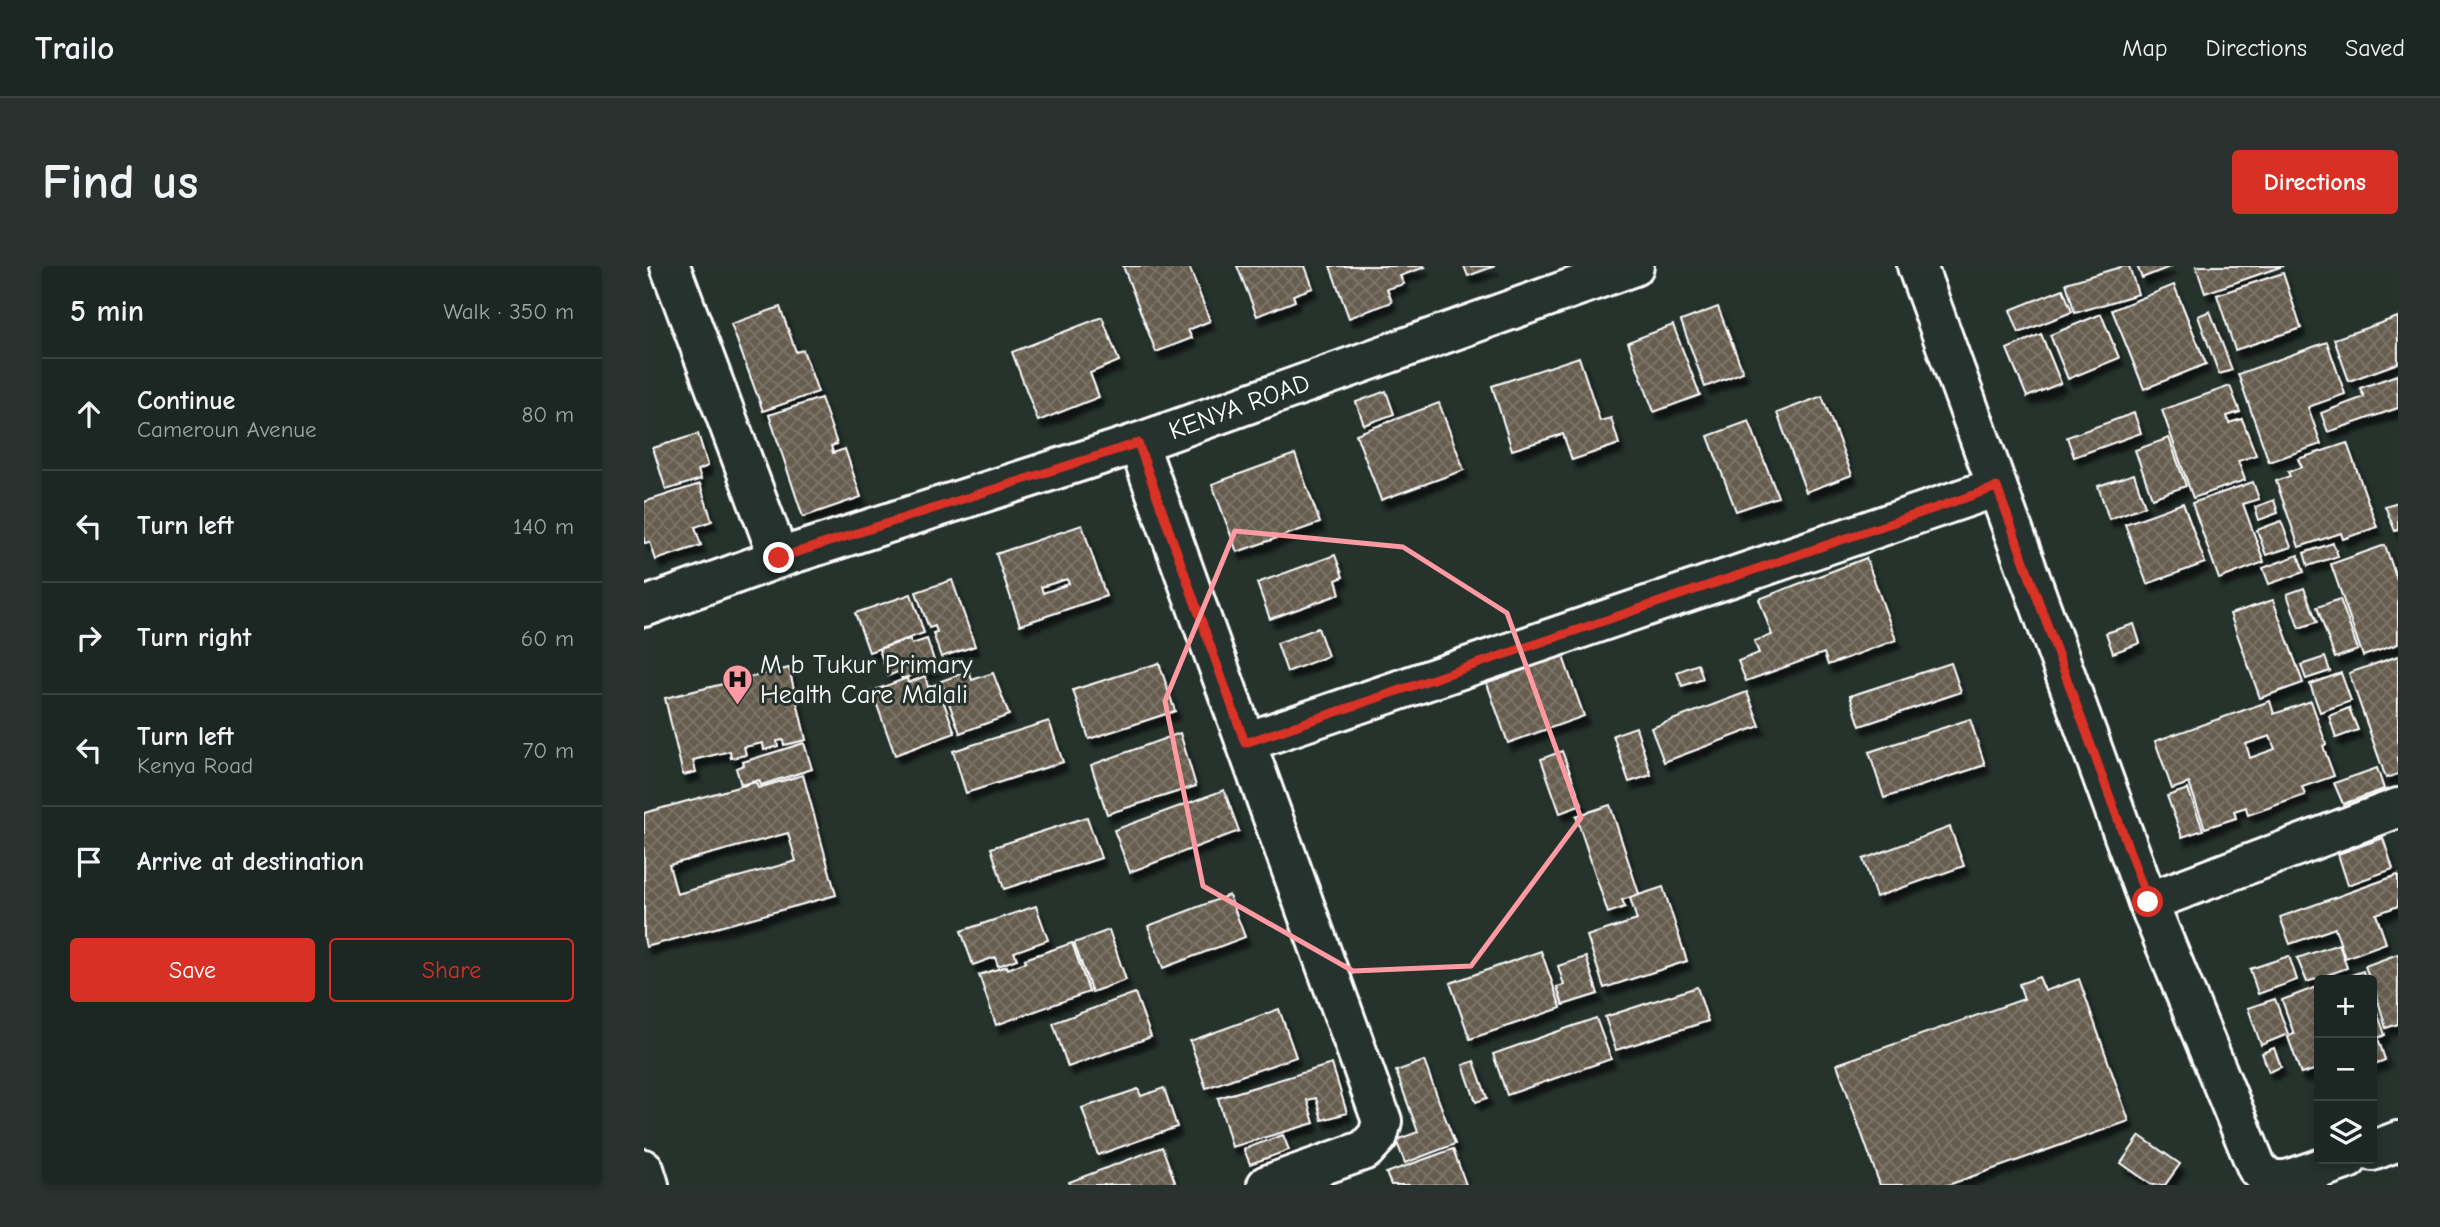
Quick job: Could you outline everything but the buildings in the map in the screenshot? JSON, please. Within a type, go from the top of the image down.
[{"type":"street","points":[[670,266],[779,558]]},
{"type":"street","name":"KENYA ROAD","points":[[644,607],[779,558],[1138,443],[1634,266]]},
{"type":"street","points":[[1917,266],[2148,902],[2257,1168],[2271,1183],[2333,1164]]},
{"type":"street","points":[[1138,443],[1382,1121],[1378,1136],[1365,1150],[1267,1185]]},
{"type":"street","points":[[1245,743],[1997,487]]},
{"type":"street","points":[[2148,902],[2398,808]]},
{"type":"street","points":[[2377,1148],[2398,1141]]},
{"type":"street","points":[[644,1169],[649,1185]]},
{"type":"highlighted area","points":[[1235,531],[1403,547],[1507,613],[1581,818],[1471,966],[1353,971],[1203,886],[1165,701]]},
{"type":"place","name":"M b Tukur Primary Health Care Malali","points":[[737,706]]},
{"type":"route","points":[[779,558],[1138,443],[1245,743],[1997,487],[2148,902]]}]
